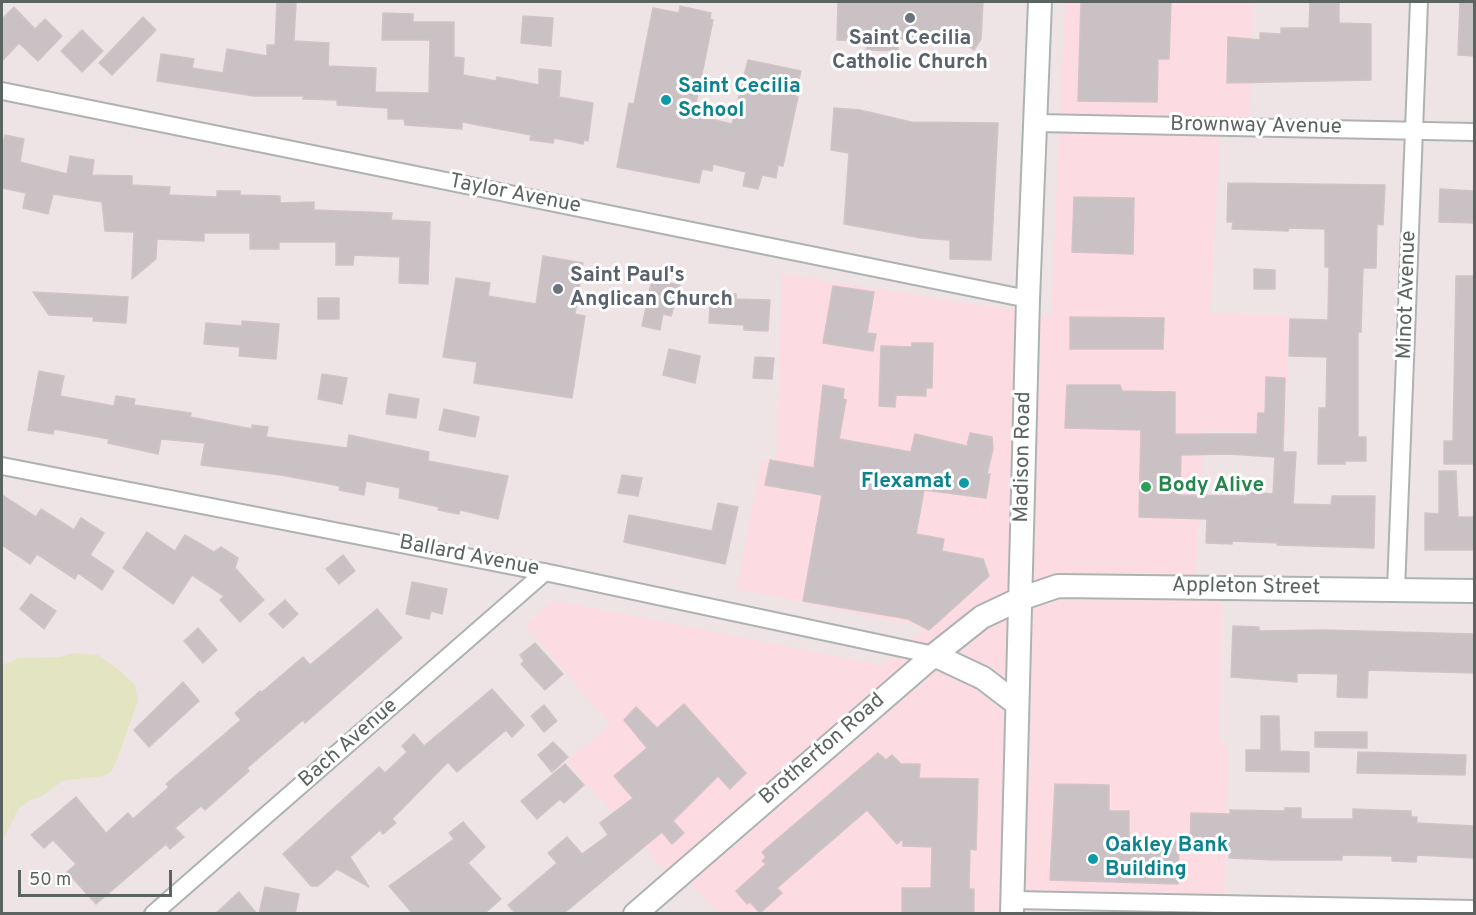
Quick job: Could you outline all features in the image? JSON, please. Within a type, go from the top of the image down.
[{"type":"main road","name":"Madison Road","points":[[1013,907],[1028,299],[1037,123],[1040,2]]},
{"type":"main road","name":"Appleton Street","points":[[1020,599],[1058,586],[1474,591]]},
{"type":"main road","name":"Brotherton Road","points":[[634,914],[934,655],[982,617],[1020,599]]},
{"type":"main road","points":[[934,655],[983,678],[1017,704]]},
{"type":"street","name":"Minot Avenue","points":[[1396,590],[1419,2]]},
{"type":"street","name":"Taylor Avenue","points":[[2,91],[1028,299]]},
{"type":"street","name":"Brownway Avenue","points":[[1037,123],[1474,132]]},
{"type":"street","name":"Ballard Avenue","points":[[2,466],[545,572],[934,655]]},
{"type":"street","name":"Bach Avenue","points":[[153,914],[545,572]]},
{"type":"street","points":[[1013,907],[1474,909]]},
{"type":"shaded area","points":[[1065,2],[1253,2],[1249,124],[1221,123],[1210,313],[1289,315],[1285,434],[1204,430],[1195,586],[1222,587],[1219,744],[1228,745],[1224,903],[1217,904],[1216,913],[717,913],[681,873],[673,879],[567,762],[611,724],[525,625],[553,600],[882,665],[925,627],[736,589],[762,459],[776,461],[782,274],[1051,316]]},
{"type":"green space","points":[[74,653],[98,655],[135,685],[138,701],[115,765],[111,772],[103,776],[62,781],[41,797],[32,799],[18,809],[2,842],[2,665],[19,658],[59,657]]},
{"type":"building","points":[[277,2],[296,2],[294,41],[329,43],[328,66],[376,68],[375,92],[429,93],[430,40],[382,40],[383,13],[413,14],[413,22],[454,22],[454,57],[464,58],[463,75],[496,81],[497,77],[539,85],[539,69],[561,71],[559,97],[593,103],[588,141],[584,140],[583,144],[554,138],[553,143],[530,140],[531,135],[462,122],[462,129],[405,125],[404,119],[388,119],[388,108],[337,105],[337,100],[303,99],[303,96],[254,96],[157,81],[161,54],[194,59],[192,68],[223,73],[227,49],[267,56],[267,45],[275,45]]},
{"type":"building","name":"Saint Cecilia Catholic Church","points":[[838,2],[983,2],[981,39],[974,50],[960,40],[899,39],[898,51],[866,50],[867,41],[837,40]]},
{"type":"building","points":[[1081,2],[1171,2],[1169,59],[1158,59],[1157,102],[1078,101]]},
{"type":"building","points":[[1310,2],[1339,2],[1339,23],[1371,24],[1371,80],[1227,83],[1228,37],[1260,40],[1260,33],[1281,34],[1281,28],[1309,28]]},
{"type":"building","points":[[1460,2],[1474,2],[1474,56],[1458,55]]},
{"type":"building","name":"Saint Cecilia School","points":[[680,6],[711,13],[710,19],[713,20],[695,108],[699,109],[698,116],[732,124],[748,60],[801,71],[795,96],[798,97],[783,166],[778,165],[776,178],[762,175],[758,189],[743,186],[746,172],[713,164],[712,171],[702,169],[699,183],[617,167],[629,103],[634,104],[653,8],[679,13]]},
{"type":"building","points":[[14,7],[35,29],[45,19],[62,36],[38,61],[19,43],[2,61],[2,19]]},
{"type":"building","points":[[523,16],[553,18],[551,46],[521,43]]},
{"type":"building","points":[[143,17],[156,30],[112,75],[99,63]]},
{"type":"building","points":[[82,30],[103,51],[82,72],[61,51]]},
{"type":"building","points":[[834,108],[860,110],[911,122],[998,123],[991,260],[950,259],[950,240],[921,238],[844,224],[849,153],[831,150]]},
{"type":"building","points":[[5,135],[24,139],[20,162],[67,174],[70,156],[94,160],[92,175],[132,176],[132,185],[170,187],[169,195],[217,197],[217,191],[240,191],[240,195],[280,196],[280,203],[314,202],[314,210],[392,213],[391,220],[430,222],[428,284],[399,283],[400,257],[354,255],[353,265],[336,265],[336,242],[279,242],[279,249],[250,249],[250,233],[204,233],[204,241],[157,239],[156,259],[132,279],[134,232],[105,231],[102,202],[53,194],[48,214],[23,208],[26,193],[2,188],[2,148]]},
{"type":"building","points":[[1228,183],[1385,185],[1383,225],[1377,224],[1376,268],[1363,268],[1361,332],[1358,332],[1358,437],[1366,437],[1366,461],[1318,464],[1319,408],[1326,408],[1327,357],[1289,356],[1290,319],[1328,320],[1329,267],[1325,267],[1325,229],[1289,228],[1288,231],[1232,229],[1233,222],[1227,222]]},
{"type":"building","points":[[1440,189],[1474,191],[1474,223],[1439,222]]},
{"type":"building","points":[[1074,197],[1134,198],[1133,254],[1072,252]]},
{"type":"building","points":[[543,256],[583,263],[575,314],[585,316],[572,398],[474,383],[477,362],[443,357],[456,278],[490,283],[488,296],[536,304]]},
{"type":"building","points":[[1254,269],[1275,270],[1275,289],[1254,289]]},
{"type":"building","points":[[1456,276],[1474,276],[1474,464],[1444,464],[1444,441],[1453,441]]},
{"type":"building","points":[[652,279],[680,285],[671,316],[663,314],[660,330],[642,326]]},
{"type":"building","points":[[833,286],[874,292],[867,333],[876,334],[873,351],[823,343]]},
{"type":"building","points":[[33,292],[128,297],[126,323],[93,321],[94,317],[49,315]]},
{"type":"building","points":[[711,293],[736,294],[736,299],[770,300],[768,331],[744,330],[744,325],[709,323]]},
{"type":"building","points":[[318,298],[339,298],[339,319],[318,319]]},
{"type":"building","points":[[1070,317],[1164,318],[1163,349],[1070,349]]},
{"type":"building","points":[[242,321],[279,324],[276,359],[239,356],[240,347],[204,344],[206,323],[242,326]]},
{"type":"building","points":[[912,343],[933,343],[932,388],[926,388],[926,396],[896,395],[895,407],[879,406],[881,346],[912,347]]},
{"type":"building","points":[[669,349],[700,356],[695,383],[663,375]]},
{"type":"building","points":[[755,357],[774,358],[772,379],[753,378]]},
{"type":"building","points":[[39,371],[64,376],[60,396],[114,406],[116,396],[135,399],[134,405],[191,413],[190,417],[252,429],[252,425],[268,427],[266,437],[347,448],[349,435],[429,452],[428,461],[508,476],[498,519],[460,510],[459,514],[438,510],[439,507],[399,498],[400,488],[366,481],[364,495],[339,490],[340,486],[281,475],[201,465],[205,443],[161,439],[158,454],[108,443],[109,439],[54,429],[53,434],[28,430]]},
{"type":"building","points":[[322,374],[347,378],[342,404],[318,399]]},
{"type":"building","points":[[1266,377],[1285,378],[1283,452],[1296,452],[1293,504],[1331,505],[1332,496],[1375,496],[1374,548],[1232,541],[1232,544],[1206,543],[1207,519],[1139,517],[1141,430],[1065,428],[1067,385],[1120,385],[1122,391],[1175,392],[1175,434],[1257,434],[1258,413],[1265,413]],"holes":[[[1228,454],[1275,457],[1273,494],[1247,492],[1247,496],[1180,495],[1181,455]]]},
{"type":"building","points":[[823,385],[844,389],[843,399],[846,400],[839,439],[911,452],[915,434],[967,446],[970,433],[992,437],[993,449],[987,474],[990,474],[986,498],[924,490],[916,534],[944,539],[942,551],[983,559],[989,576],[929,630],[908,619],[803,601],[822,495],[765,485],[770,460],[814,468]]},
{"type":"building","points":[[389,394],[419,399],[416,418],[386,414]]},
{"type":"building","points":[[444,409],[479,417],[475,437],[439,430]]},
{"type":"building","points":[[1439,471],[1456,471],[1458,517],[1474,517],[1474,550],[1425,550],[1425,513],[1439,514]]},
{"type":"building","points":[[622,475],[642,478],[638,496],[618,493]]},
{"type":"building","points":[[2,495],[36,517],[41,509],[74,530],[81,518],[104,533],[90,555],[114,571],[102,590],[78,573],[75,579],[37,554],[30,564],[2,545]]},
{"type":"building","points":[[718,503],[738,507],[725,564],[624,542],[629,515],[712,531]]},
{"type":"building","points":[[147,532],[175,551],[185,535],[214,552],[221,547],[238,558],[235,568],[264,600],[240,622],[220,600],[224,596],[192,575],[173,604],[123,568]]},
{"type":"building","points":[[343,555],[355,571],[339,584],[326,569]]},
{"type":"building","points":[[412,582],[447,589],[442,614],[431,611],[429,619],[406,614]]},
{"type":"building","points":[[31,594],[56,611],[44,629],[20,609]]},
{"type":"building","points":[[285,600],[298,614],[283,628],[269,614]]},
{"type":"building","points":[[377,609],[402,638],[305,723],[303,720],[247,768],[249,771],[205,810],[201,806],[175,828],[184,837],[170,849],[166,844],[96,904],[67,872],[76,864],[53,840],[44,848],[31,835],[76,797],[106,833],[128,813],[133,819],[169,787],[166,784],[241,720],[235,713],[260,691],[262,692],[303,657],[310,665]]},
{"type":"building","points":[[1233,626],[1259,627],[1259,631],[1323,630],[1474,634],[1474,673],[1368,670],[1367,698],[1337,697],[1338,674],[1297,673],[1297,682],[1231,677]]},
{"type":"building","points":[[198,628],[217,650],[203,663],[184,641]]},
{"type":"building","points":[[535,643],[563,674],[545,690],[521,664],[524,661],[520,655]]},
{"type":"building","points":[[183,682],[199,701],[149,747],[134,730]]},
{"type":"building","points":[[492,689],[524,725],[512,737],[506,730],[457,772],[448,762],[392,819],[396,823],[383,834],[380,830],[350,857],[369,887],[337,869],[318,886],[311,886],[283,854],[379,767],[385,773],[407,752],[402,746],[414,734],[424,746]]},
{"type":"building","points":[[684,704],[746,773],[730,789],[718,776],[673,821],[684,833],[672,844],[662,832],[563,914],[516,914],[508,905],[557,863],[548,853],[567,837],[582,854],[608,835],[600,823],[633,798],[614,776],[647,748],[624,720],[636,707],[657,728]]},
{"type":"building","points":[[544,705],[557,721],[544,732],[531,716]]},
{"type":"building","points":[[1261,716],[1279,716],[1280,751],[1309,752],[1309,772],[1246,771],[1246,750],[1261,750]]},
{"type":"building","points":[[1315,732],[1367,732],[1367,748],[1315,747]]},
{"type":"building","points":[[553,742],[568,757],[552,772],[538,755]]},
{"type":"building","points":[[1358,752],[1466,755],[1465,775],[1357,773]]},
{"type":"building","points":[[878,753],[886,760],[892,755],[901,764],[920,764],[919,778],[978,779],[976,850],[970,849],[969,889],[974,889],[974,914],[902,914],[902,888],[931,888],[932,847],[903,846],[903,839],[897,844],[867,810],[777,888],[782,893],[760,913],[750,902],[747,904],[736,891],[766,864],[762,861],[766,857],[762,852]]},
{"type":"building","points":[[565,764],[584,785],[564,803],[560,799],[537,819],[521,801]]},
{"type":"building","points":[[1055,784],[1109,785],[1109,811],[1129,811],[1129,839],[1179,841],[1178,884],[1050,880]]},
{"type":"building","points":[[1285,808],[1301,808],[1301,819],[1353,819],[1353,809],[1411,811],[1411,817],[1417,817],[1417,823],[1474,826],[1474,858],[1417,855],[1416,862],[1392,861],[1392,856],[1342,855],[1342,860],[1275,860],[1229,858],[1230,851],[1190,849],[1191,813],[1230,814],[1230,810],[1285,811]]},
{"type":"building","points":[[463,822],[485,847],[468,863],[501,899],[484,914],[413,914],[389,886],[454,839],[449,833]]},
{"type":"building","points":[[265,887],[299,894],[295,914],[259,914]]},
{"type":"building","points":[[239,892],[257,914],[215,914]]},
{"type":"place","name":"Saint Cecilia Catholic Church","points":[[910,18]]},
{"type":"place","name":"Saint Cecilia School","points":[[666,100]]},
{"type":"place","name":"Saint Paul's Anglican Church","points":[[558,289]]},
{"type":"place","name":"Flexamat","points":[[964,483]]},
{"type":"place","name":"Body Alive","points":[[1146,487]]},
{"type":"place","name":"Oakley Bank Building","points":[[1093,859]]}]
